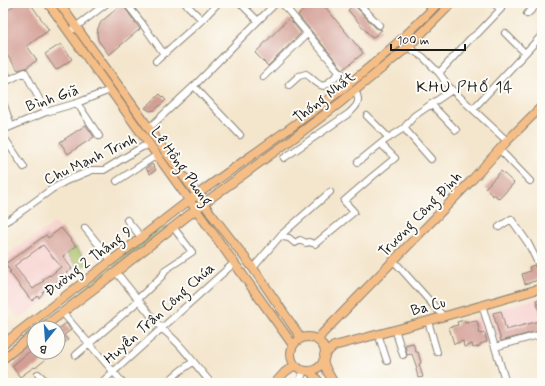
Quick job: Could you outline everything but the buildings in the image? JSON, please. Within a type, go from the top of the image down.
[{"type":"main road","name":"Lê Hồng Phong","points":[[48,3],[293,345]]},
{"type":"main road","name":"Lê Hồng Phong","points":[[59,3],[156,139],[253,268],[301,338]]},
{"type":"main road","name":"Thống Nhất","points":[[196,209],[291,140],[355,91],[408,47],[452,3]]},
{"type":"main road","name":"Thống Nhất","points":[[189,200],[334,96],[401,40],[432,5]]},
{"type":"main road","points":[[401,40],[408,47]]},
{"type":"main road","name":"Trương Công Định","points":[[318,341],[322,334],[542,106]]},
{"type":"main road","points":[[142,134],[149,128]]},
{"type":"main road","points":[[284,131],[291,140]]},
{"type":"main road","points":[[150,145],[156,139]]},
{"type":"main road","name":"Đường 2 Tháng 9","points":[[3,344],[142,238],[189,200]]},
{"type":"main road","name":"Đường 2 Tháng 9","points":[[52,320],[196,209]]},
{"type":"main road","name":"Ba Cu","points":[[324,358],[334,346],[542,288]]},
{"type":"main road","points":[[55,303],[62,312]]},
{"type":"main road","points":[[324,358],[320,366],[316,369],[307,371],[299,369],[295,366],[292,361],[291,350],[293,345],[301,338],[313,338],[318,341],[324,350],[326,371],[334,383]]},
{"type":"main road","points":[[3,359],[26,340]]},
{"type":"main road","points":[[274,383],[285,372],[295,366]]},
{"type":"main road","points":[[307,371],[320,383]]},
{"type":"street","points":[[69,32],[107,3]]},
{"type":"street","points":[[126,3],[164,54]]},
{"type":"street","points":[[185,3],[202,20]]},
{"type":"street","points":[[156,61],[202,20],[218,3]]},
{"type":"street","points":[[240,3],[258,21]]},
{"type":"street","points":[[282,3],[349,83]]},
{"type":"street","points":[[358,3],[380,25]]},
{"type":"street","points":[[439,73],[470,39],[478,33],[501,9],[494,3]]},
{"type":"street","points":[[527,14],[539,3]]},
{"type":"street","points":[[149,128],[194,86],[272,5]]},
{"type":"street","points":[[263,77],[308,33]]},
{"type":"street","points":[[505,34],[525,53]]},
{"type":"street","points":[[473,110],[542,35]]},
{"type":"street","points":[[408,47],[423,57],[439,73],[452,90],[507,141]]},
{"type":"street","points":[[3,67],[6,81],[25,72],[46,112]]},
{"type":"street","points":[[289,85],[299,76],[306,74],[320,85],[324,86],[341,72]]},
{"type":"street","points":[[194,86],[240,135]]},
{"type":"street","name":"Bình Giã","points":[[3,130],[46,112],[77,103],[110,90]]},
{"type":"street","points":[[358,162],[388,138],[404,128],[414,116],[452,90]]},
{"type":"street","points":[[284,158],[348,114],[358,103],[358,95],[355,91]]},
{"type":"street","points":[[3,102],[11,126]]},
{"type":"street","points":[[77,103],[99,136]]},
{"type":"street","points":[[431,104],[456,130]]},
{"type":"street","points":[[367,116],[388,138]]},
{"type":"street","points":[[404,128],[431,159]]},
{"type":"street","points":[[3,136],[24,167]]},
{"type":"street","points":[[281,235],[289,238],[295,243],[300,240],[306,243],[309,242],[315,244],[354,212],[344,201],[395,158],[380,144]]},
{"type":"street","name":"Chu Mạnh Trinh","points":[[3,223],[52,189],[92,170],[104,170],[142,147],[150,145]]},
{"type":"street","points":[[500,150],[530,181]]},
{"type":"street","points":[[117,180],[157,155]]},
{"type":"street","points":[[253,268],[281,235],[330,192]]},
{"type":"street","points":[[499,227],[511,219],[528,244],[542,271]]},
{"type":"street","points":[[127,220],[142,238]]},
{"type":"street","points":[[76,355],[88,343],[134,305],[138,299],[163,275],[165,270],[192,252],[173,227]]},
{"type":"street","points":[[85,228],[112,261]]},
{"type":"street","points":[[394,261],[443,316]]},
{"type":"street","name":"Huyền Trân Công Chúa","points":[[101,383],[234,263]]},
{"type":"street","points":[[116,272],[161,328],[168,333],[211,383]]},
{"type":"street","points":[[482,305],[506,383]]},
{"type":"street","points":[[62,312],[123,383]]},
{"type":"street","points":[[428,321],[437,352]]},
{"type":"street","points":[[395,329],[403,355]]},
{"type":"street","points":[[378,334],[387,361]]},
{"type":"street","points":[[495,347],[542,334]]},
{"type":"street","points":[[166,383],[193,362]]},
{"type":"street","points":[[300,383],[300,380],[307,371]]},
{"type":"street","points":[[38,374],[48,383]]},
{"type":"shaded area","points":[[55,223],[88,264],[47,299],[19,319],[3,300],[3,258]]},
{"type":"shaded area","points":[[542,297],[542,332],[499,344],[489,312]]},
{"type":"shaded area","points":[[482,316],[490,344],[473,349],[465,321]]},
{"type":"green space","points":[[165,224],[167,227],[166,228],[72,301],[71,300],[72,298]]},
{"type":"green space","points":[[76,247],[89,262],[80,270],[67,254]]},
{"type":"district","name":"KHU PHỐ 14","points":[[465,86]]}]
